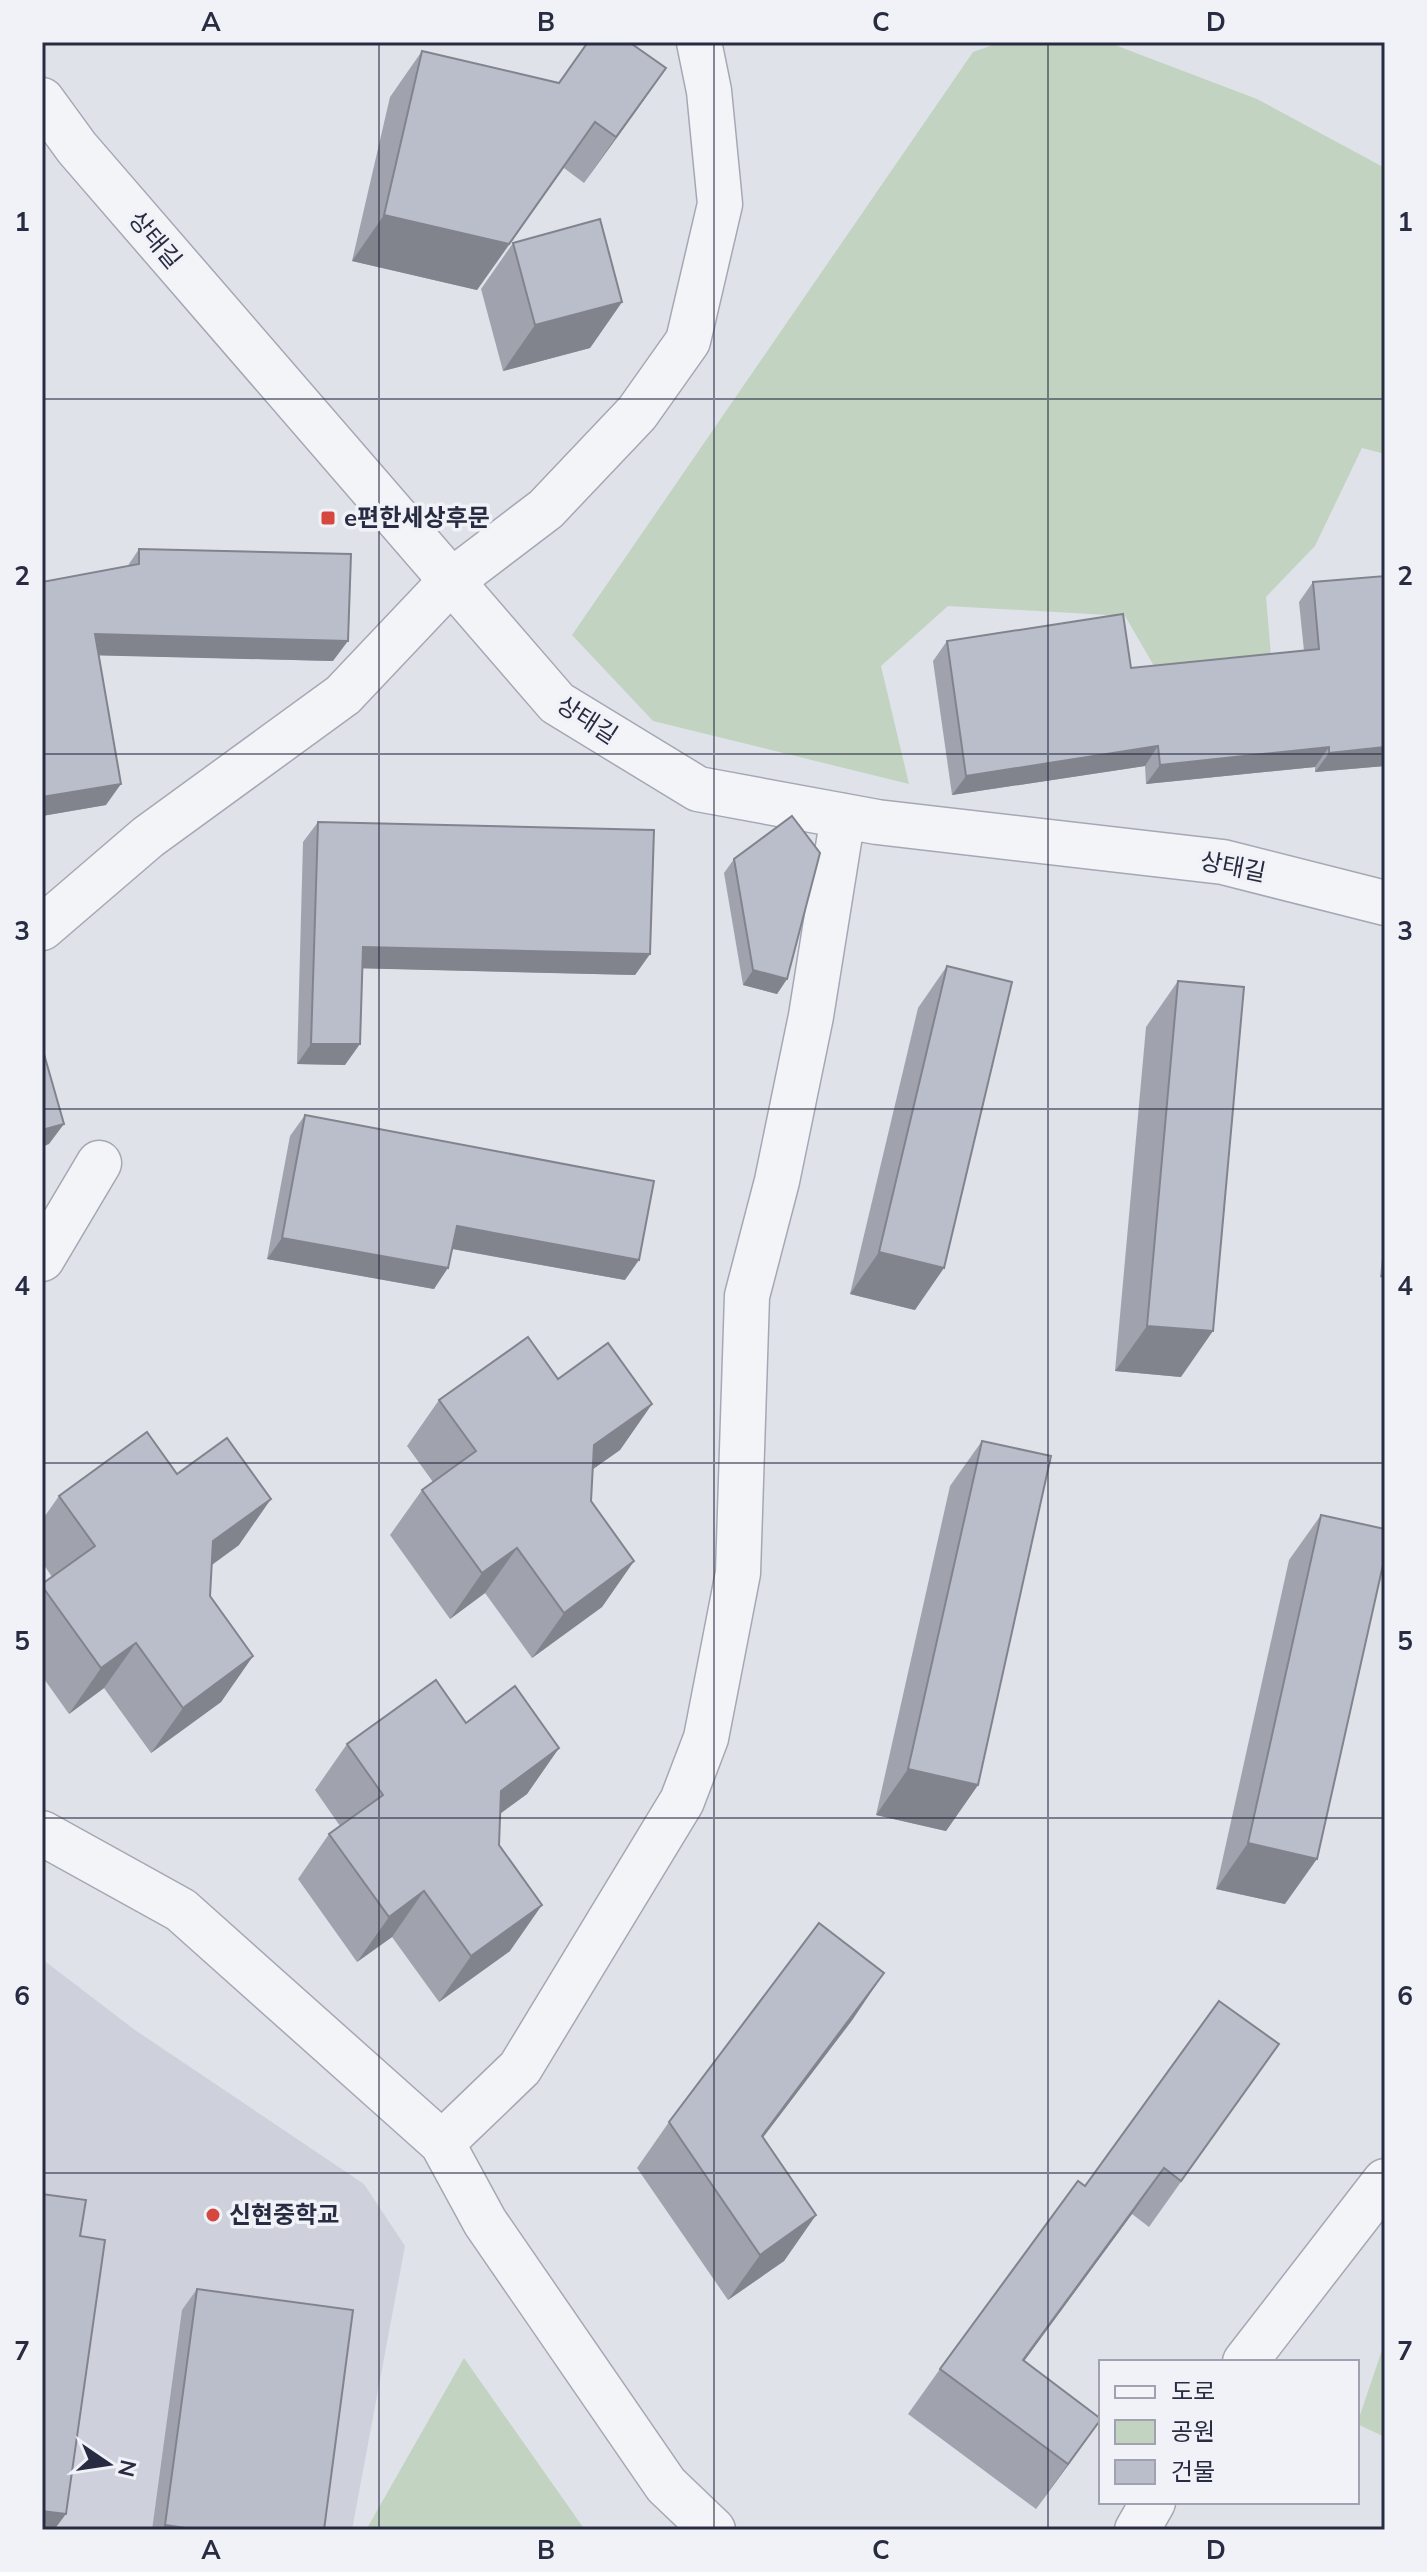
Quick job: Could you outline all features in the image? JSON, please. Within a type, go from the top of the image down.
[{"type":"street","points":[[42,928],[148,837],[343,695],[450,582],[546,509],[637,413],[688,341],[720,204],[709,91],[699,42]]},
{"type":"street","name":"상태길","points":[[42,100],[77,148],[557,703],[698,789],[843,816],[1223,862],[1385,903]]},
{"type":"street","points":[[442,2143],[520,2068],[682,1801],[706,1738],[738,1573],[747,1296],[787,1136],[843,816]]},
{"type":"street","points":[[42,1259],[99,1163]]},
{"type":"street","points":[[42,1833],[181,1910],[442,2143],[485,2222],[666,2485],[713,2530]]},
{"type":"street","points":[[1247,2360],[1385,2181]]},
{"type":"street","points":[[1137,2530],[1152,2504]]},
{"type":"shaded area","name":"신현중학교","points":[[42,1959],[135,2030],[364,2184],[405,2246],[352,2530],[42,2530]]},
{"type":"green space","points":[[1001,42],[1107,42],[1257,99],[1385,168],[1385,454],[1362,448],[1315,546],[1266,597],[1271,655],[1154,666],[1125,616],[948,606],[881,666],[909,784],[653,721],[572,635],[973,52]]},
{"type":"green space","points":[[1385,2341],[1385,2437],[1359,2425]]},
{"type":"green space","points":[[464,2358],[585,2530],[366,2530]]},
{"type":"building","points":[[588,42],[629,42],[666,68],[616,137],[595,122],[509,244],[384,215],[422,51],[559,83]]},
{"type":"building","points":[[600,219],[622,302],[535,325],[513,243]]},
{"type":"building","points":[[139,549],[351,554],[348,641],[95,634],[121,784],[42,797],[42,582],[139,564]]},
{"type":"building","points":[[1385,576],[1385,747],[1329,753],[1329,747],[1160,765],[1158,746],[966,776],[947,641],[1123,614],[1131,668],[1319,649],[1313,582]]},
{"type":"building","points":[[792,816],[820,853],[787,979],[753,970],[734,859]]},
{"type":"building","points":[[318,822],[654,830],[650,954],[363,947],[360,1044],[311,1044]]},
{"type":"building","points":[[947,966],[1012,982],[944,1268],[879,1252]]},
{"type":"building","points":[[1178,981],[1244,987],[1213,1331],[1147,1326]]},
{"type":"building","points":[[42,1047],[64,1124],[42,1130]]},
{"type":"building","points":[[305,1115],[654,1181],[639,1260],[457,1226],[448,1268],[282,1238]]},
{"type":"building","points":[[528,1337],[558,1379],[608,1343],[652,1404],[594,1445],[591,1501],[634,1561],[564,1613],[517,1548],[482,1573],[422,1490],[476,1451],[439,1400]]},
{"type":"building","points":[[147,1432],[177,1474],[227,1438],[271,1499],[213,1541],[210,1596],[253,1656],[183,1708],[136,1643],[101,1668],[42,1586],[95,1546],[59,1496]]},
{"type":"building","points":[[982,1441],[1051,1456],[978,1785],[908,1769]]},
{"type":"building","points":[[1321,1515],[1385,1529],[1385,1556],[1317,1859],[1248,1843]]},
{"type":"building","points":[[436,1680],[466,1723],[515,1686],[559,1748],[501,1791],[499,1845],[542,1905],[471,1956],[424,1891],[389,1917],[329,1834],[383,1795],[347,1744]]},
{"type":"building","points":[[819,1923],[884,1973],[762,2136],[816,2215],[760,2255],[669,2122]]},
{"type":"building","points":[[1219,2001],[1279,2044],[1181,2181],[1164,2168],[1023,2360],[1099,2417],[1068,2464],[940,2369],[1078,2181],[1085,2186]]},
{"type":"building","points":[[42,2194],[86,2200],[80,2236],[105,2240],[66,2514],[42,2511]]},
{"type":"building","points":[[197,2289],[353,2310],[324,2530],[199,2530],[165,2525]]},
{"type":"place","name":"e편한세상후문","points":[[328,518]]},
{"type":"place","name":"신현중학교","points":[[213,2215]]}]
